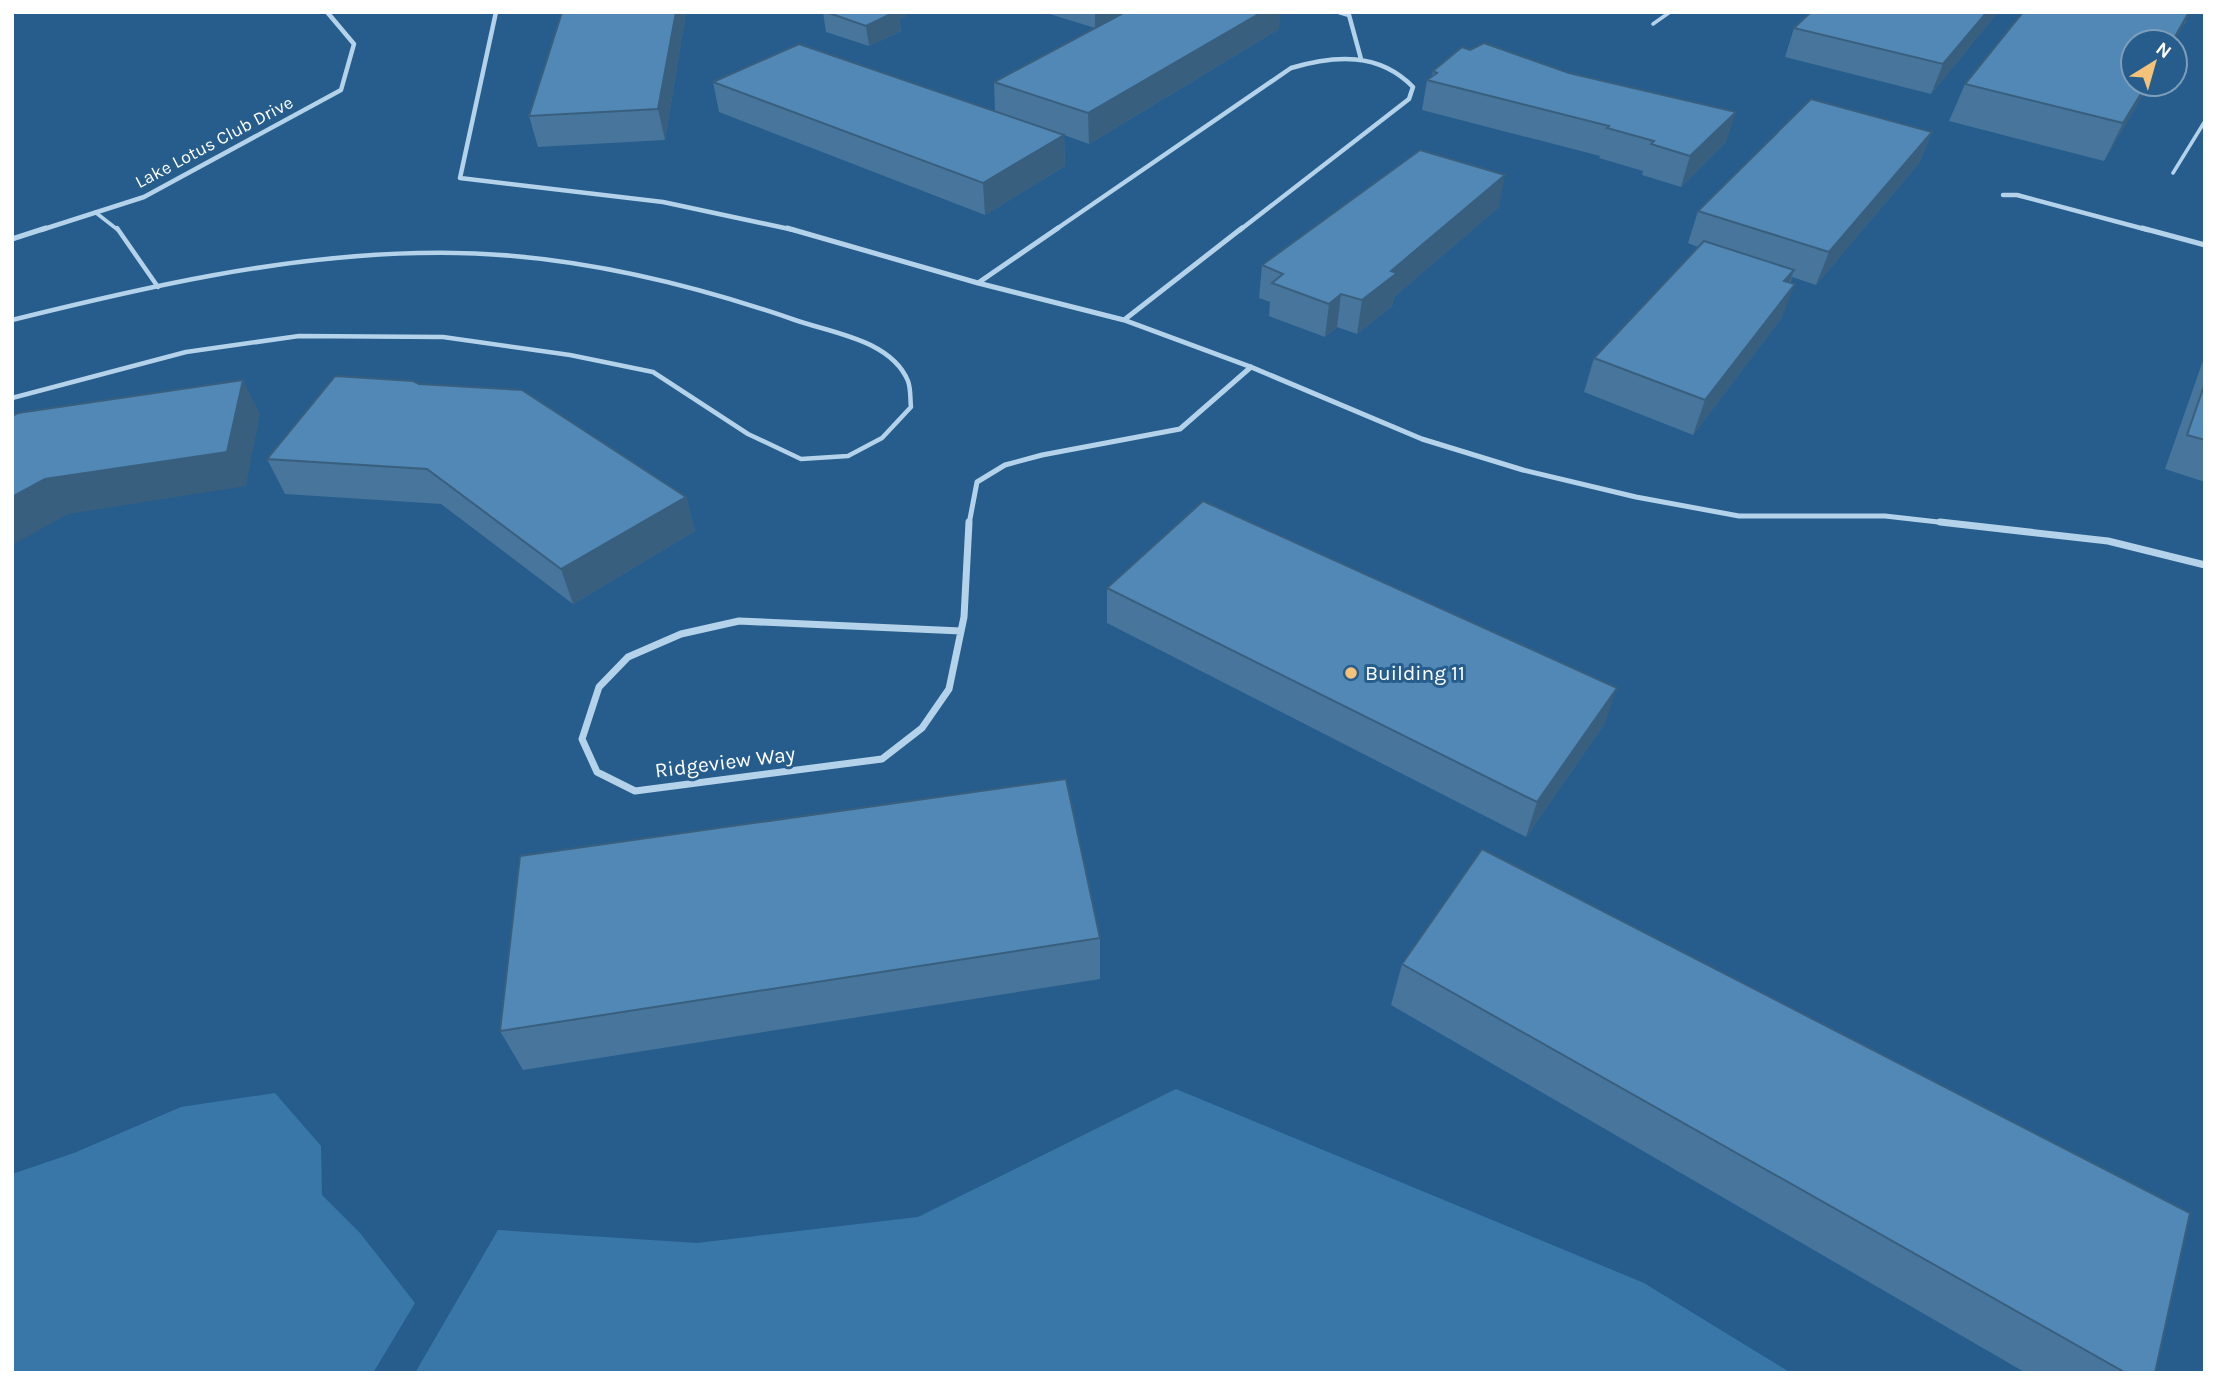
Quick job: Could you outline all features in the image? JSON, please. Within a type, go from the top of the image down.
[{"type":"street","name":"Lake Lotus Club Drive","points":[[12,239],[144,197],[341,90],[354,44],[327,12]]},
{"type":"street","points":[[496,12],[460,178],[608,194],[707,211],[781,227],[978,283],[1124,320],[1251,367],[1422,439],[1523,470],[1636,497],[1739,516],[1885,516],[2108,541],[2205,565]]},
{"type":"street","points":[[1339,12],[1349,15],[1361,59]]},
{"type":"street","points":[[978,283],[1291,68],[1314,60],[1361,59],[1402,73],[1413,87],[1409,99],[1124,320]]},
{"type":"street","points":[[2003,195],[2017,195],[2205,245]]},
{"type":"street","name":"Ridgeview Way","points":[[961,631],[739,621],[681,634],[628,657],[599,687],[582,739],[597,772],[635,791],[882,759],[922,728],[949,689],[961,631],[970,509],[977,482],[1005,465],[1042,455],[1180,429],[1251,367]]},
{"type":"lane","points":[[1654,24],[1670,12]]},
{"type":"lane","points":[[2173,173],[2205,121]]},
{"type":"lane","points":[[95,212],[116,226],[158,287]]},
{"type":"lane","points":[[12,320],[201,278],[366,255],[498,255],[621,272],[739,298],[888,354],[908,381],[911,407],[882,438],[848,456],[801,459],[748,434],[653,372],[570,355],[429,337],[299,336],[186,352],[12,398]]},
{"type":"shaded area","points":[[1176,1089],[1644,1283],[1791,1373],[415,1373],[498,1230],[697,1243],[918,1217]]},
{"type":"shaded area","points":[[275,1093],[321,1146],[322,1195],[360,1233],[415,1303],[373,1373],[12,1373],[12,1174],[74,1153],[181,1107]]},
{"type":"building","points":[[562,12],[676,12],[658,109],[529,116]]},
{"type":"building","points":[[826,12],[895,12],[866,26]]},
{"type":"building","points":[[1125,12],[1262,12],[1088,113],[994,82]]},
{"type":"building","points":[[1811,12],[1987,12],[1943,64],[1794,28]]},
{"type":"building","points":[[2023,12],[2189,12],[2180,28],[2119,28],[2119,98],[2138,98],[2123,123],[1965,84]]},
{"type":"building","points":[[1484,43],[1569,73],[1736,112],[1690,156],[1651,144],[1654,141],[1607,128],[1609,126],[1427,80],[1437,73],[1433,71],[1462,47],[1470,50]]},
{"type":"building","points":[[799,44],[1064,135],[983,183],[713,82]]},
{"type":"building","points":[[1811,99],[1932,132],[1829,252],[1698,211]]},
{"type":"building","points":[[1420,150],[1505,175],[1391,271],[1397,273],[1362,300],[1341,294],[1329,304],[1272,283],[1283,274],[1262,265]]},
{"type":"building","points":[[1704,241],[1794,270],[1784,281],[1795,284],[1705,400],[1594,358]]},
{"type":"building","points":[[335,376],[522,390],[686,497],[561,569],[427,469],[267,459]]},
{"type":"building","points":[[243,380],[227,452],[45,479],[12,497],[12,416]]},
{"type":"building","points":[[2205,383],[2205,440],[2187,435]]},
{"type":"building","name":"Building 11","points":[[1203,501],[1617,688],[1537,802],[1107,588]]},
{"type":"building","points":[[1066,779],[1100,938],[500,1031],[520,856]]},
{"type":"building","points":[[1482,849],[2190,1213],[2155,1373],[2126,1373],[1402,964]]},
{"type":"place","name":"Building 11","points":[[1351,673]]}]
